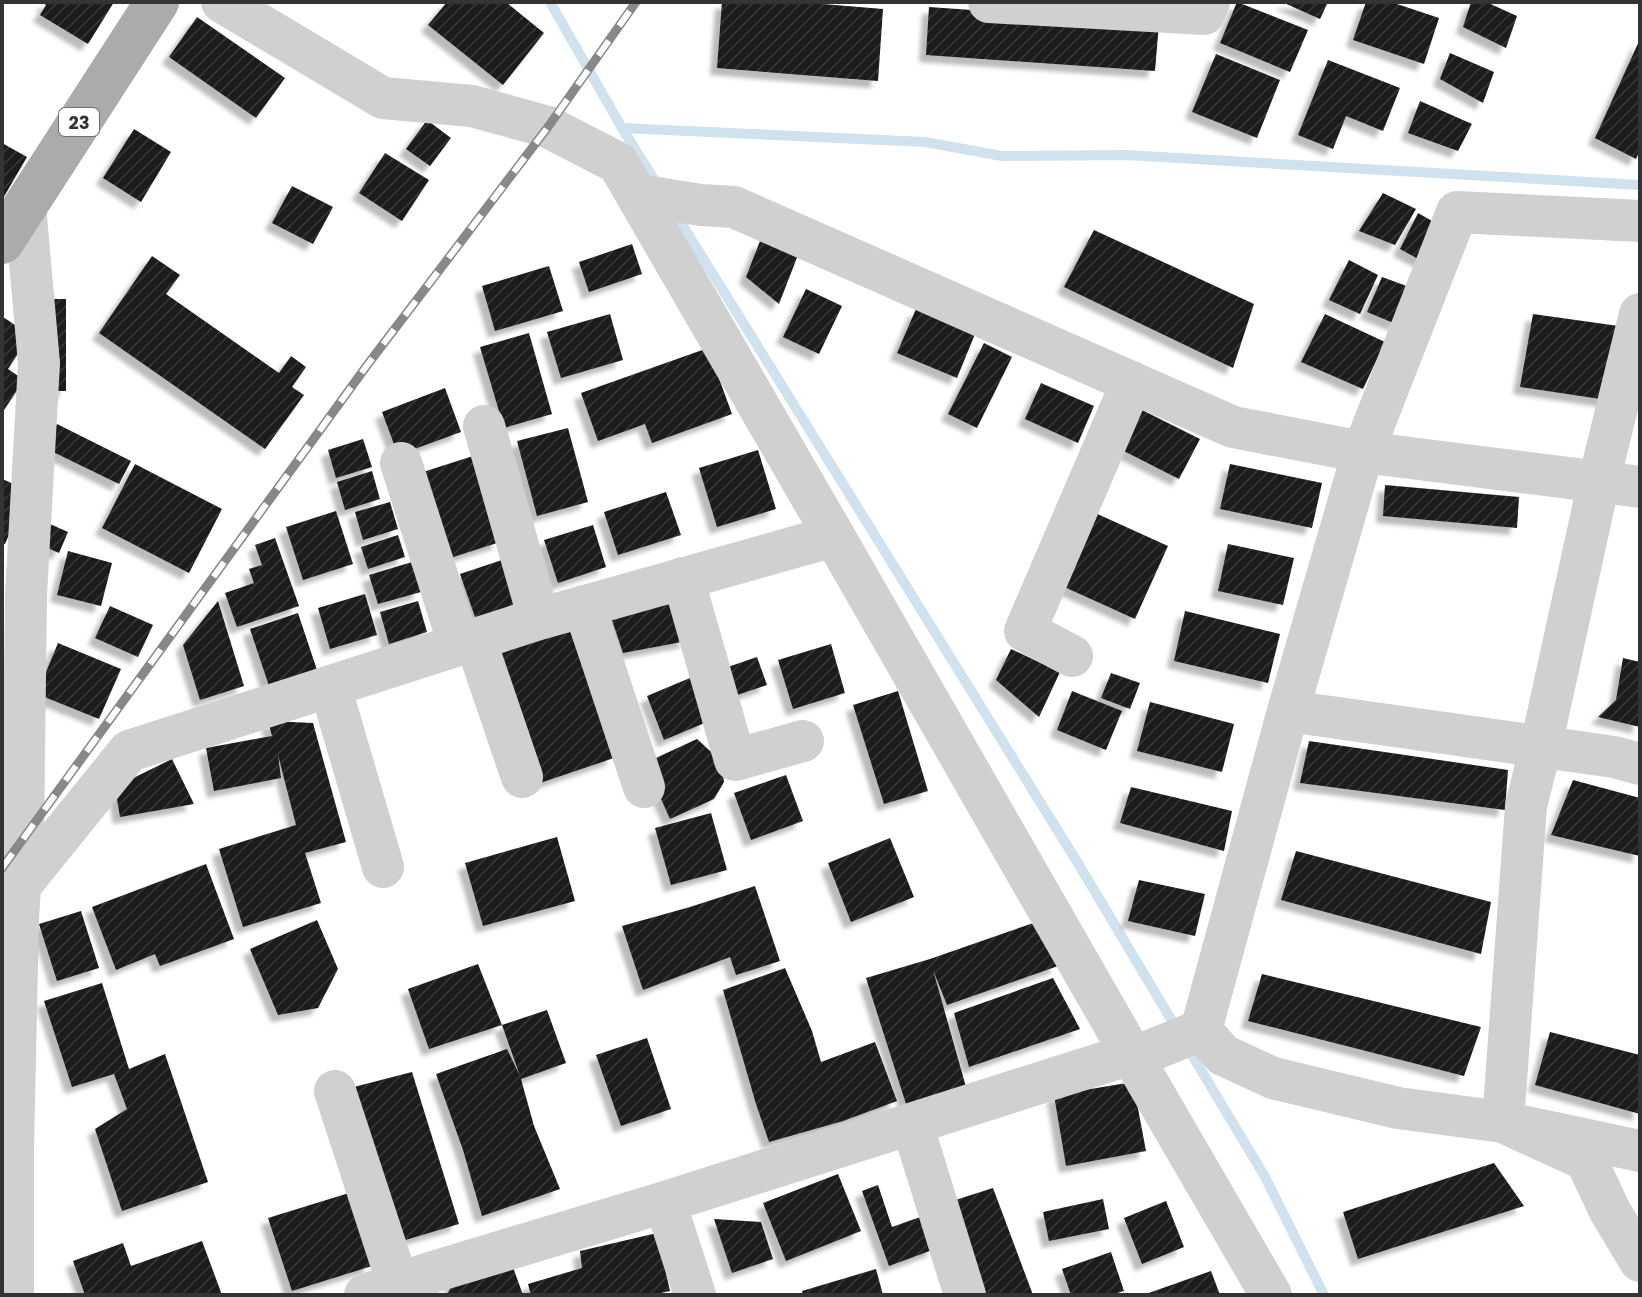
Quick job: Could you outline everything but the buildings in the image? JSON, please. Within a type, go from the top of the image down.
[{"type":"main road","name":"23","points":[[2,242],[157,2]]},
{"type":"street","points":[[222,2],[383,98],[472,106],[548,127],[618,163],[1138,1054],[1271,1295]]},
{"type":"street","points":[[989,2],[1204,14],[1209,2]]},
{"type":"street","points":[[638,195],[734,207],[1233,427],[1363,452],[1640,487]]},
{"type":"street","points":[[13,1295],[13,1150],[19,887],[23,840],[26,595],[39,363],[25,206]]},
{"type":"street","points":[[1201,1030],[1363,452],[1457,212],[1640,221]]},
{"type":"street","points":[[1503,1122],[1526,806],[1640,314]]},
{"type":"street","points":[[1072,656],[1025,631],[1132,382]]},
{"type":"street","points":[[484,426],[539,619]]},
{"type":"street","points":[[401,463],[467,642],[522,777]]},
{"type":"street","points":[[19,887],[129,751],[539,619],[834,536]]},
{"type":"street","points":[[683,578],[735,760],[803,741]]},
{"type":"street","points":[[584,606],[644,787]]},
{"type":"street","points":[[330,686],[383,867]]},
{"type":"street","points":[[1288,711],[1541,746],[1640,764]]},
{"type":"street","points":[[335,1091],[409,1286],[665,1202],[1138,1054],[1201,1030]]},
{"type":"street","points":[[1201,1030],[1223,1055],[1273,1078],[1398,1108],[1503,1122],[1640,1151]]},
{"type":"street","points":[[1503,1122],[1586,1160],[1610,1211],[1640,1261]]},
{"type":"street","points":[[912,1124],[965,1295]]},
{"type":"street","points":[[665,1202],[695,1295]]},
{"type":"waterway","points":[[550,2],[658,186]]},
{"type":"waterway","points":[[622,128],[925,142],[1002,156],[1126,155],[1640,185]]},
{"type":"waterway","points":[[675,213],[1076,860],[1178,1031]]},
{"type":"waterway","points":[[1186,1045],[1264,1175],[1324,1295]]},
{"type":"railway","points":[[2,868],[368,364],[548,127],[636,2]]}]
